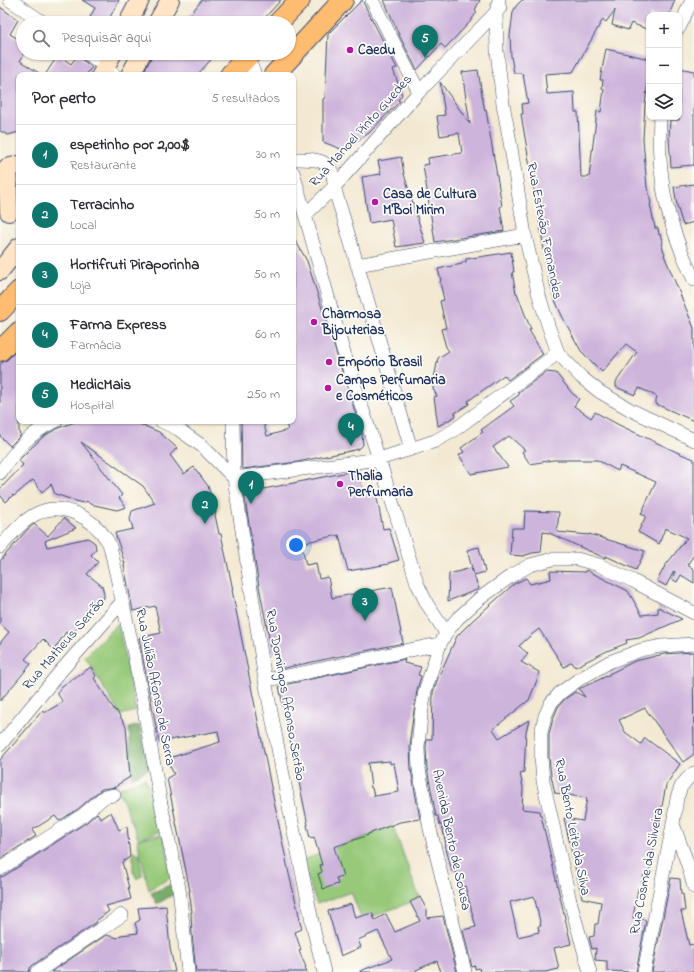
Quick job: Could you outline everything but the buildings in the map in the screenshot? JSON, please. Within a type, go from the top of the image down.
[{"type":"main road","points":[[132,16],[140,0]]},
{"type":"main road","points":[[161,16],[170,0]]},
{"type":"main road","points":[[285,16],[300,0]]},
{"type":"main road","points":[[296,51],[343,0]]},
{"type":"main road","points":[[132,72],[138,60]]},
{"type":"main road","points":[[277,72],[288,60]]},
{"type":"main road","points":[[235,72],[251,62]]},
{"type":"main road","points":[[8,213],[9,168]]},
{"type":"main road","points":[[0,271],[16,251]]},
{"type":"main road","points":[[0,311],[16,294]]},
{"type":"main road","points":[[0,351],[16,335]]},
{"type":"street","points":[[10,0],[34,16]]},
{"type":"street","points":[[372,0],[419,92]]},
{"type":"street","name":"Rua Manoel Pinto Guedes","points":[[305,215],[334,187],[498,6],[507,0]]},
{"type":"street","points":[[682,22],[692,0]]},
{"type":"street","name":"Rua Estevão Fernandes","points":[[498,6],[497,51],[503,104],[525,235],[538,292],[558,353],[581,377],[600,392],[631,410],[694,440]]},
{"type":"street","points":[[97,60],[108,67]]},
{"type":"street","points":[[660,120],[659,141],[662,179],[668,210],[685,262],[694,280]]},
{"type":"street","points":[[296,159],[313,159],[326,164],[333,175],[334,187],[411,450]]},
{"type":"street","points":[[265,680],[299,674],[443,638],[417,583],[379,458],[342,347],[296,183]]},
{"type":"street","points":[[357,265],[525,235]]},
{"type":"street","points":[[167,424],[178,429],[202,446],[234,478],[379,458],[411,450],[435,441],[452,431],[558,353]]},
{"type":"street","points":[[0,473],[8,460],[23,444],[38,431],[51,424]]},
{"type":"street","name":"Rua Domingos Afonso Sertão","points":[[233,424],[234,478],[265,680],[314,931],[324,972]]},
{"type":"street","name":"Rua Julião Afonso de Serra","points":[[0,547],[20,525],[36,513],[50,509],[64,509],[83,517],[95,525],[108,541],[134,654],[161,804],[179,888],[188,972]]},
{"type":"street","name":"Avenida Bento de Sousa","points":[[465,972],[430,829],[419,769],[418,747],[425,691],[443,638],[457,618],[479,599],[511,576],[530,565],[553,560],[577,559],[599,565],[694,613]]},
{"type":"street","name":"Rua Matheus Serrão","points":[[0,745],[59,673],[122,602]]},
{"type":"street","name":"Rua Bento Leite da Silva","points":[[590,972],[570,901],[543,781],[541,757],[542,733],[545,716],[551,703],[560,694],[578,680],[609,662],[641,650],[661,646],[694,644]]},
{"type":"street","name":"Rua Cosme da Silveira","points":[[644,972],[677,798],[681,787],[691,776]]},
{"type":"street","points":[[0,869],[83,815],[104,796],[114,795]]},
{"type":"street","points":[[673,824],[688,865],[694,887]]},
{"type":"street","points":[[37,972],[122,915]]},
{"type":"green space","points":[[118,623],[136,711],[120,715],[85,657]]},
{"type":"green space","points":[[139,725],[150,768],[132,778],[129,728]]},
{"type":"green space","points":[[145,778],[166,829],[139,839],[163,834],[173,876],[149,890],[137,840],[139,840],[118,789]]},
{"type":"green space","points":[[393,826],[420,899],[362,920],[351,892],[317,904],[301,861]]},
{"type":"green space","points":[[133,851],[139,854],[142,875],[137,879],[133,871]]},
{"type":"green space","points":[[172,884],[176,893],[157,904],[151,893]]},
{"type":"place","name":"Caedu","points":[[350,50]]},
{"type":"place","name":"MedicMais","points":[[425,58]]},
{"type":"place","name":"Casa de Cultura M'Boi Mirim","points":[[375,202]]},
{"type":"place","name":"Charmosa Bijouterias","points":[[314,322]]},
{"type":"place","name":"Empório Brasil","points":[[329,362]]},
{"type":"place","name":"Camps Perfumaria e Cosméticos","points":[[328,388]]},
{"type":"place","name":"Farma Express","points":[[351,446]]},
{"type":"place","name":"Thalia Perfumaria","points":[[340,484]]},
{"type":"place","name":"espetinho por 2,00$","points":[[251,504]]},
{"type":"place","name":"Terracinho","points":[[205,524]]},
{"type":"place","name":"Hortifruti Piraporinha","points":[[365,621]]}]
